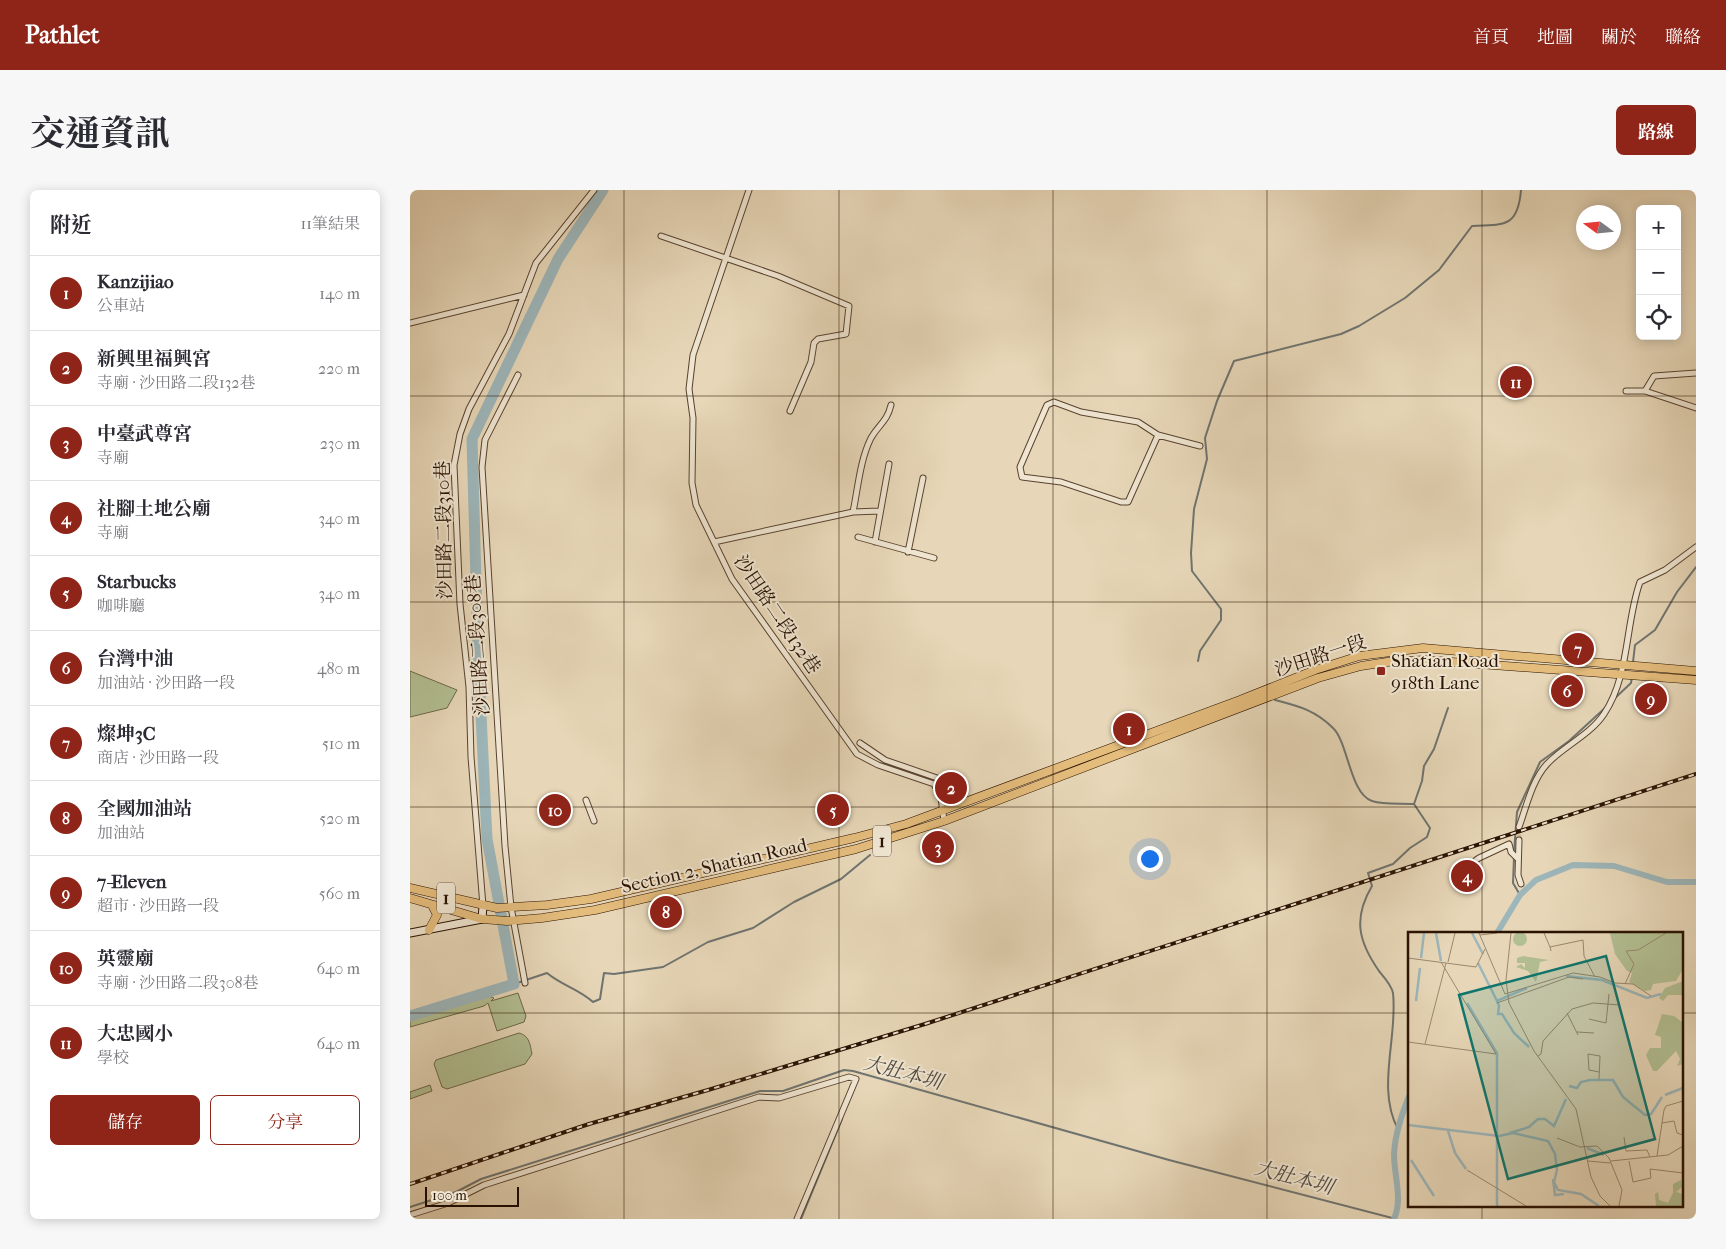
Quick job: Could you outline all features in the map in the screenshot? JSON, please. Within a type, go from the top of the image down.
[{"type":"main road","name":"沙田路一段","points":[[1241,703],[1315,670],[1360,656],[1423,648],[1622,665]]},
{"type":"main road","name":"沙田路一段","points":[[1241,703],[1318,678],[1361,666],[1387,662],[1443,661],[1620,674]]},
{"type":"main road","name":"1","points":[[1622,665],[1696,671]]},
{"type":"main road","name":"1","points":[[1620,674],[1696,680]]},
{"type":"main road","name":"Section 2, Shatian Road","points":[[483,906],[547,905],[607,895],[854,838],[906,824],[1241,703]]},
{"type":"main road","name":"Section 2, Shatian Road","points":[[482,919],[510,921],[595,910],[856,849],[944,821],[1241,703]]},
{"type":"main road","name":"1","points":[[410,888],[483,906]]},
{"type":"main road","name":"1","points":[[410,898],[482,919]]},
{"type":"main road","points":[[429,930],[437,915],[432,905]]},
{"type":"street","name":"沙田路二段310巷","points":[[483,906],[471,757],[469,687],[460,604],[454,465],[460,434],[469,409],[509,334],[536,263],[594,190]]},
{"type":"street","name":"沙田路二段132巷","points":[[749,190],[693,355],[690,389],[693,418],[692,483],[696,505],[732,579],[857,754],[878,765],[934,784],[941,797],[944,821]]},
{"type":"street","points":[[661,236],[778,276],[849,306],[846,334],[818,339],[814,343],[811,362],[790,411]]},
{"type":"street","points":[[410,323],[524,295]]},
{"type":"street","points":[[1645,391],[1654,376],[1696,373]]},
{"type":"street","name":"沙田路二段308巷","points":[[518,376],[485,440],[482,467],[504,907],[510,921],[525,983]]},
{"type":"street","points":[[1626,391],[1645,391],[1696,408]]},
{"type":"street","points":[[1158,436],[1128,502],[1121,502],[1047,479],[1022,477],[1020,467],[1035,431],[1047,405],[1054,402],[1081,412],[1138,422],[1158,436],[1200,446]]},
{"type":"street","points":[[853,512],[865,453],[872,437],[888,418],[891,405]]},
{"type":"street","points":[[875,542],[879,511],[889,464]]},
{"type":"street","points":[[908,552],[923,478]]},
{"type":"street","points":[[714,542],[853,512],[879,511]]},
{"type":"street","points":[[858,537],[934,558]]},
{"type":"street","points":[[1519,827],[1545,766],[1604,715],[1618,686],[1632,604],[1640,582],[1665,570],[1696,547]]},
{"type":"street","points":[[860,743],[885,760],[940,780]]},
{"type":"street","points":[[586,800],[594,821]]},
{"type":"street","points":[[1519,840],[1517,858],[1518,876],[1521,884]]},
{"type":"street","points":[[1476,875],[1476,860],[1510,844],[1511,852],[1517,858]]},
{"type":"street","points":[[482,919],[483,906]]},
{"type":"street","name":"Section 2, Shatian Road","points":[[410,933],[482,919]]},
{"type":"street","points":[[410,1215],[448,1203],[484,1185],[759,1097],[779,1098],[849,1076],[856,1078],[797,1219]]},
{"type":"green space","points":[[410,671],[457,690],[447,708],[410,717]]},
{"type":"green space","points":[[481,993],[494,998],[491,1001],[518,993],[526,1016],[524,1022],[497,1031],[488,1003],[484,1006],[410,1027],[410,1015]]},
{"type":"green space","points":[[519,1033],[523,1034],[527,1039],[532,1054],[525,1064],[447,1089],[442,1087],[434,1064],[436,1060]]},
{"type":"green space","points":[[430,1085],[432,1091],[410,1099],[410,1092]]},
{"type":"waterway","points":[[410,1016],[514,984],[487,839],[478,652],[472,439],[558,259],[603,190]]},
{"type":"waterway","points":[[1198,661],[1200,651],[1221,620],[1221,609],[1192,571],[1191,553],[1194,509],[1207,459],[1205,438],[1217,401],[1234,361],[1341,334],[1359,326],[1405,298],[1439,270],[1472,226],[1508,222],[1517,211],[1521,190]]},
{"type":"waterway","points":[[1633,662],[1635,645],[1655,630],[1677,592],[1696,567]]},
{"type":"waterway","points":[[1614,699],[1631,683],[1632,677]]},
{"type":"waterway","points":[[1275,700],[1313,713],[1333,728],[1342,744],[1354,779],[1365,796],[1377,802],[1414,804],[1430,828],[1427,837],[1410,848],[1393,864],[1368,873],[1372,886],[1366,898],[1360,919],[1360,929],[1366,950],[1393,993],[1394,1010],[1388,1080],[1392,1113],[1398,1129]]},
{"type":"waterway","points":[[1414,804],[1422,781],[1424,766],[1434,749],[1448,708]]},
{"type":"waterway","points":[[1514,852],[1517,812],[1540,762],[1569,741],[1605,708]]},
{"type":"waterway","points":[[514,984],[547,973],[593,1002],[600,999],[604,973],[614,974],[663,967],[708,942],[753,928],[794,902],[841,879],[870,855]]},
{"type":"waterway","points":[[1514,857],[1513,883],[1520,895]]},
{"type":"waterway","points":[[1498,932],[1520,895],[1536,880],[1573,865],[1614,866],[1667,882],[1696,882]]},
{"type":"waterway","name":"大肚本圳","points":[[410,1207],[456,1192],[481,1179],[760,1091],[783,1091],[844,1070],[1169,1160],[1396,1219]]},
{"type":"waterway","points":[[1394,1219],[1398,1204],[1394,1154],[1399,1124],[1408,1099]]},
{"type":"waterway","points":[[801,1219],[842,1119]]},
{"type":"tunnel","points":[[1519,827],[1519,840]]},
{"type":"railway","points":[[410,1184],[589,1124],[925,1024],[1696,774]]},
{"type":"place","name":"大忠國小","points":[[1516,382]]},
{"type":"place","name":"燦坤3C","points":[[1578,649]]},
{"type":"place","name":"Shatian Road 918th Lane","points":[[1381,671]]},
{"type":"place","name":"台灣中油","points":[[1567,691]]},
{"type":"place","name":"7-Eleven","points":[[1651,699]]},
{"type":"place","name":"Kanzijiao","points":[[1129,729]]},
{"type":"place","name":"新興里福興宮","points":[[951,788]]},
{"type":"place","name":"英靈廟","points":[[555,810]]},
{"type":"place","name":"Starbucks","points":[[833,810]]},
{"type":"place","name":"中臺武尊宮","points":[[938,847]]},
{"type":"place","name":"社腳土地公廟","points":[[1467,876]]},
{"type":"place","name":"全國加油站","points":[[666,912]]}]
